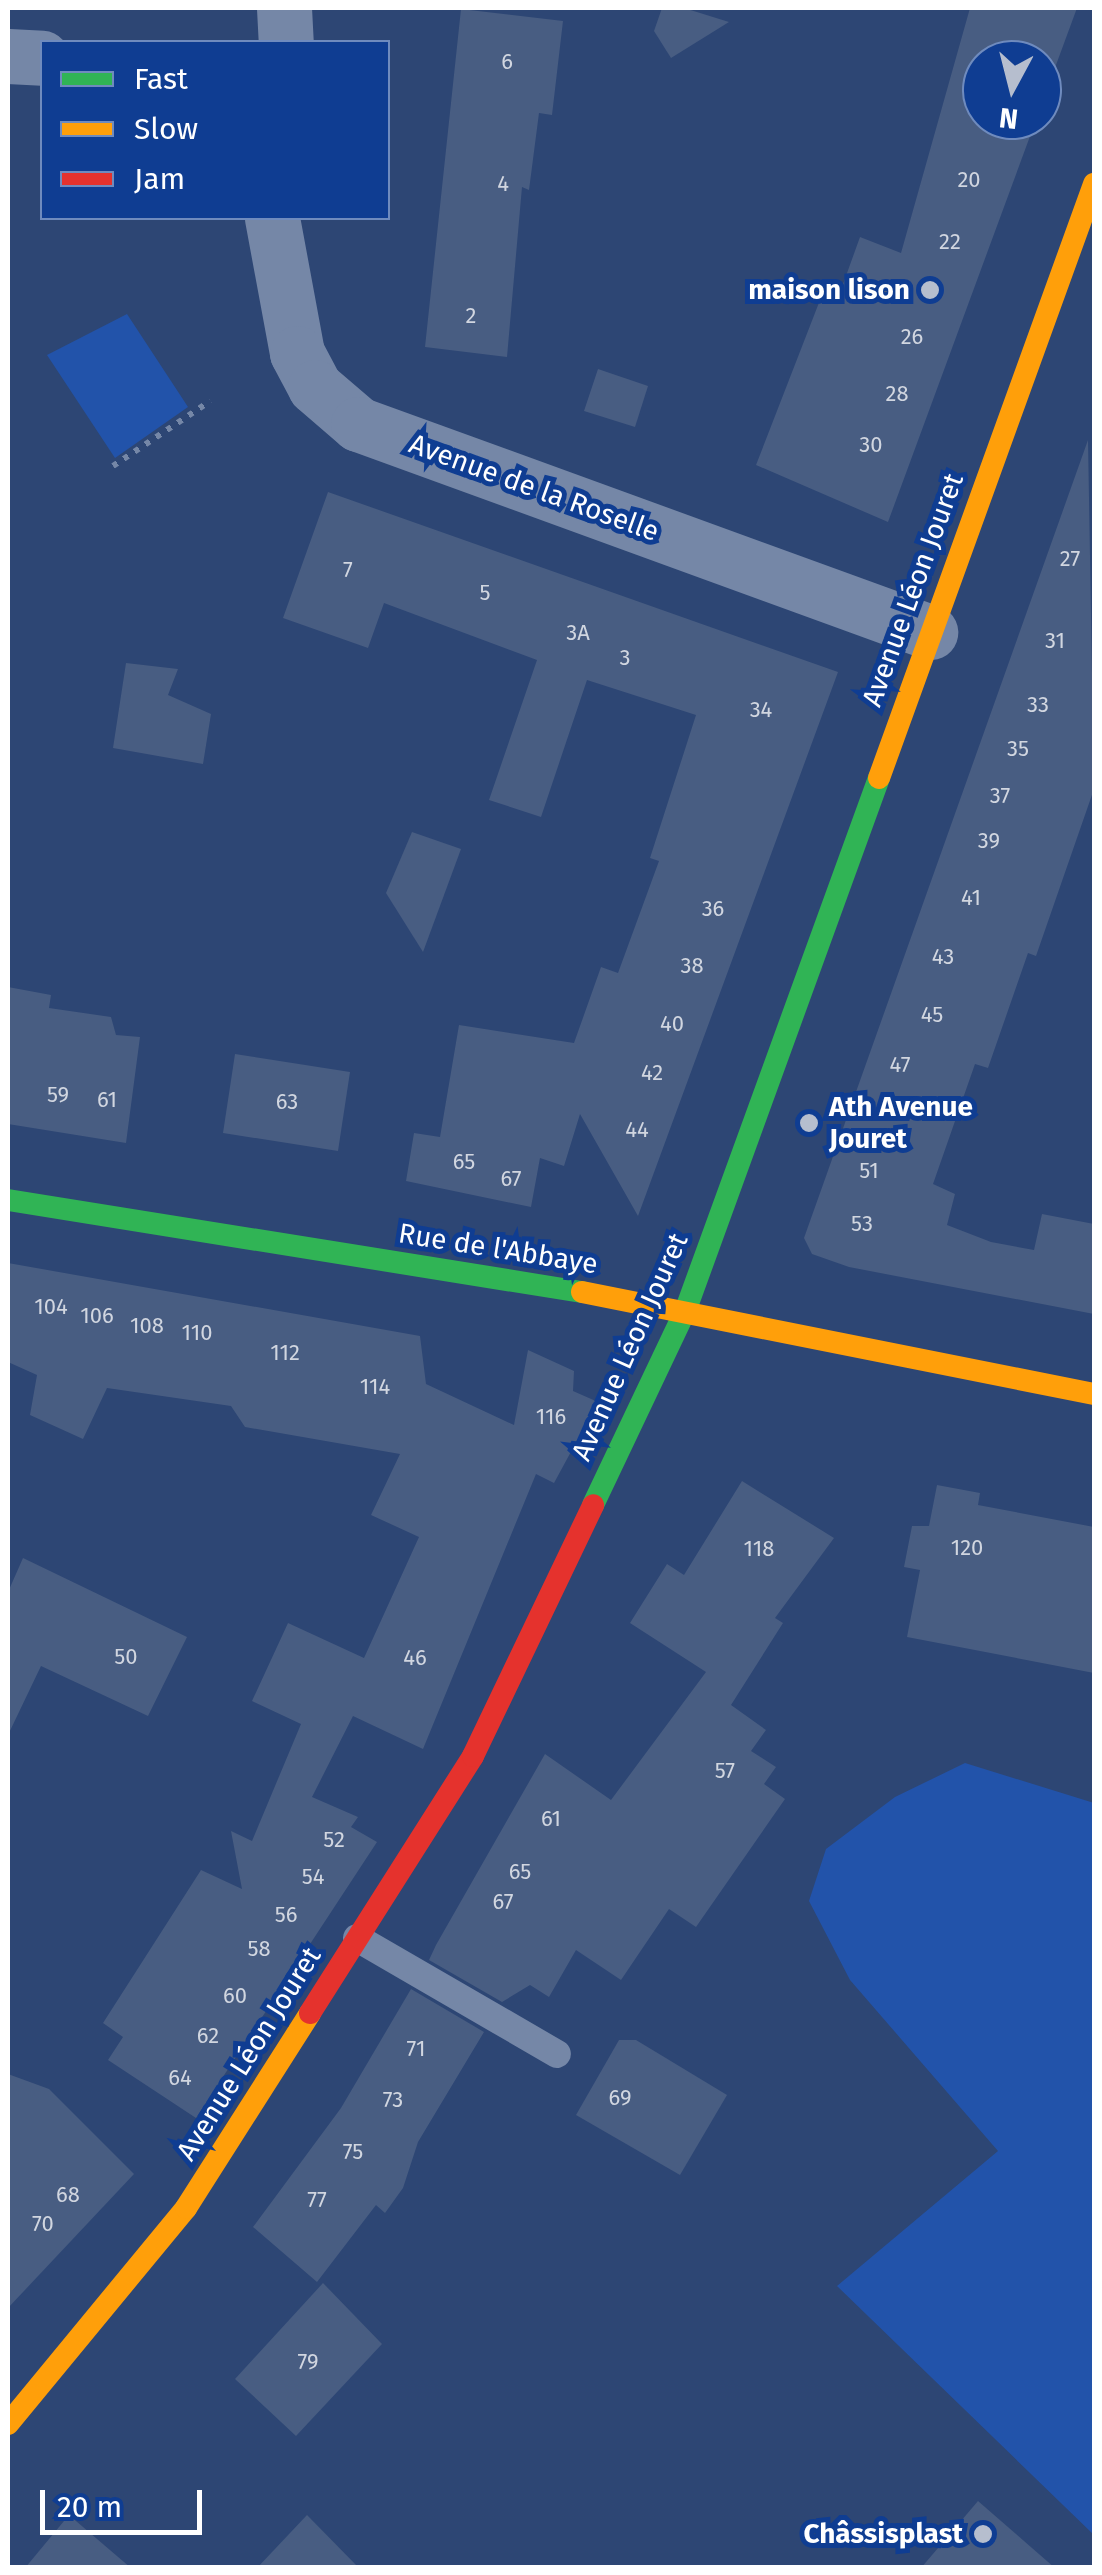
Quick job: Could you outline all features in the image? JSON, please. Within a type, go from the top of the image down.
[{"type":"street","points":[[284,8],[286,40]]},
{"type":"street","points":[[8,56],[40,58]]},
{"type":"street","name":"Avenue Léon Jouret","points":[[8,2424],[186,2208],[473,1756],[686,1309],[1094,184]]},
{"type":"street","name":"Avenue de la Roselle","points":[[272,220],[297,353],[316,387],[358,424],[930,632]]},
{"type":"street","name":"Rue de l'Abbaye","points":[[8,1200],[686,1309],[1094,1394]]},
{"type":"lane","points":[[358,1938],[557,2054]]},
{"type":"path","points":[[113,466],[210,401]]},
{"type":"shaded area","points":[[127,314],[188,407],[115,458],[47,355]]},
{"type":"shaded area","points":[[965,1763],[1094,1803],[1094,2535],[837,2286],[998,2151],[850,1980],[809,1901],[826,1849],[895,1797]]},
{"type":"building","points":[[662,8],[684,8],[729,22],[671,58],[654,31]]},
{"type":"building","points":[[970,8],[1077,8],[1062,49],[1062,40],[962,40],[962,140],[1029,140],[888,522],[756,465],[827,282],[842,287],[860,237],[901,253]]},
{"type":"building","points":[[461,9],[563,21],[552,115],[539,113],[529,190],[522,187],[507,357],[425,347]]},
{"type":"building","points":[[598,369],[648,386],[635,427],[584,411]]},
{"type":"building","points":[[1088,440],[1094,789],[1036,956],[1028,953],[988,1068],[975,1064],[933,1184],[955,1194],[947,1225],[991,1242],[1034,1250],[1042,1214],[1094,1224],[1094,1314],[849,1267],[812,1254],[804,1238]]},
{"type":"building","points":[[328,492],[838,672],[638,1216],[580,1114],[564,1166],[540,1158],[531,1207],[406,1181],[414,1133],[440,1137],[459,1025],[574,1043],[601,967],[618,973],[659,861],[650,858],[696,715],[587,680],[541,817],[489,800],[537,660],[384,603],[368,648],[283,618]]},
{"type":"building","points":[[126,663],[178,669],[168,695],[211,714],[203,764],[113,748]]},
{"type":"building","points":[[412,832],[461,849],[423,952],[386,893]]},
{"type":"building","points":[[8,987],[51,995],[49,1008],[111,1017],[116,1035],[140,1037],[126,1143],[8,1124]]},
{"type":"building","points":[[235,1054],[350,1072],[338,1151],[223,1133]]},
{"type":"building","points":[[8,1263],[420,1336],[426,1384],[514,1425],[528,1350],[574,1371],[573,1391],[598,1402],[554,1483],[536,1474],[423,1749],[353,1716],[312,1797],[358,1817],[351,1827],[377,1842],[196,2118],[108,2060],[123,2037],[103,2023],[201,1870],[242,1889],[231,1831],[252,1841],[301,1724],[252,1701],[288,1623],[364,1658],[419,1537],[371,1515],[400,1454],[245,1427],[231,1406],[107,1388],[83,1439],[30,1415],[37,1375],[8,1362]]},
{"type":"building","points":[[742,1481],[834,1538],[775,1618],[783,1623],[731,1705],[766,1730],[751,1751],[776,1767],[764,1784],[785,1799],[696,1927],[669,1909],[621,1980],[576,1950],[549,1997],[530,1985],[502,2002],[429,1960],[545,1754],[611,1800],[706,1672],[630,1623],[667,1564],[684,1575]]},
{"type":"building","points":[[937,1485],[980,1493],[978,1505],[1094,1527],[1094,1673],[907,1637],[920,1570],[904,1567],[912,1526],[929,1526]]},
{"type":"building","points":[[23,1558],[187,1637],[148,1716],[41,1666],[8,1735],[8,1592]]},
{"type":"building","points":[[411,1989],[484,2032],[418,2142],[403,2188],[385,2213],[376,2205],[317,2282],[253,2227],[341,2108]]},
{"type":"building","points":[[619,2040],[636,2040],[727,2095],[680,2175],[576,2115]]},
{"type":"building","points":[[8,2074],[49,2089],[134,2174],[8,2308]]},
{"type":"building","points":[[323,2283],[382,2344],[296,2436],[235,2379]]},
{"type":"building","name":"Châssisplast","points":[[978,2501],[1055,2568],[921,2568]]},
{"type":"building","points":[[69,2515],[131,2568],[25,2568]]},
{"type":"building","points":[[307,2515],[359,2568],[257,2568]]},
{"type":"traffic: fast","points":[[593,1505],[686,1309],[879,778]]},
{"type":"traffic: fast","points":[[8,1200],[582,1292]]},
{"type":"traffic: slow","points":[[879,778],[1094,184]]},
{"type":"traffic: slow","points":[[582,1292],[1094,1394]]},
{"type":"traffic: slow","points":[[8,2424],[186,2208],[310,2013]]},
{"type":"traffic: jam","points":[[310,2013],[473,1756],[593,1505]]},
{"type":"place","name":"maison lison","points":[[930,290]]},
{"type":"place","name":"Ath Avenue Jouret","points":[[809,1123]]},
{"type":"place","name":"Châssisplast","points":[[983,2534]]}]
